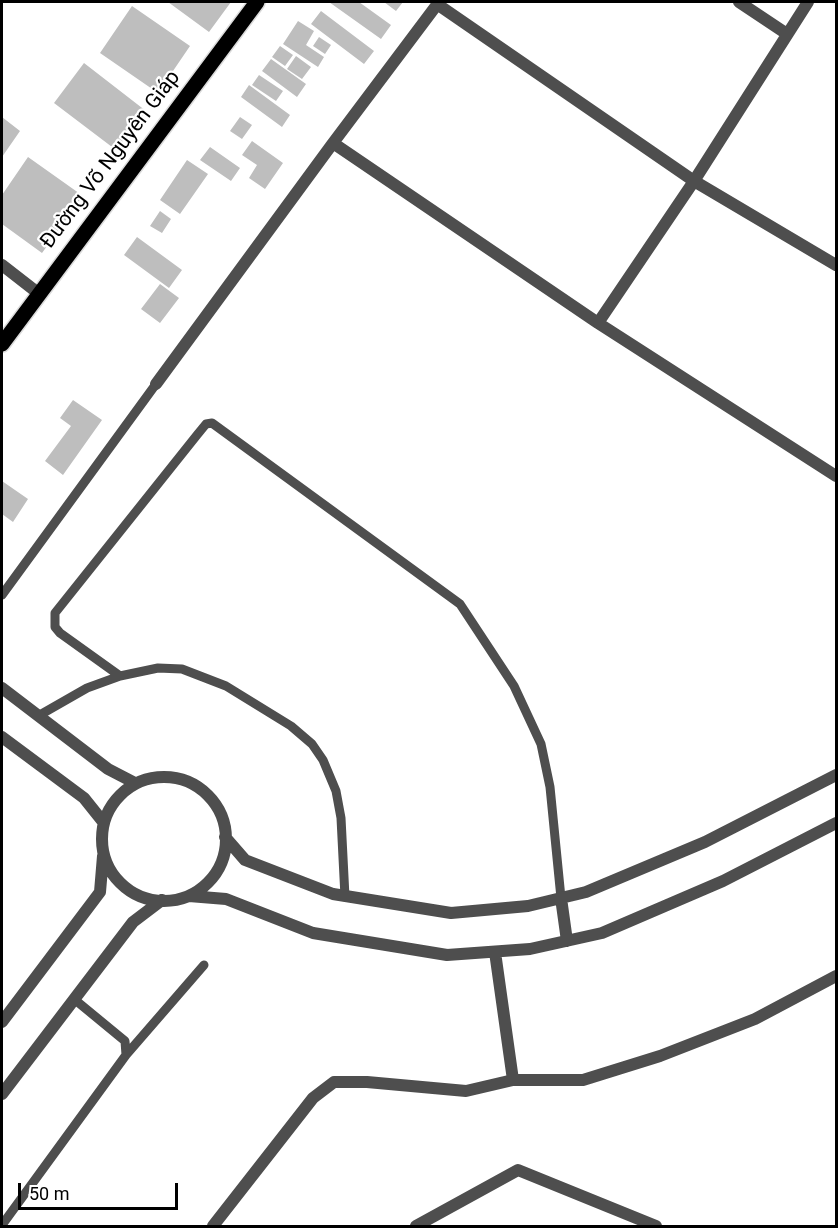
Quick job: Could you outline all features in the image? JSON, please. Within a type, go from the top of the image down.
[{"type":"main road","name":"Đường Võ Nguyên Giáp","points":[[2,344],[38,292],[257,2]]},
{"type":"street","points":[[739,2],[787,34]]},
{"type":"street","points":[[598,323],[694,181],[808,2]]},
{"type":"street","points":[[156,384],[438,3],[694,181],[837,265]]},
{"type":"street","points":[[333,143],[598,323],[837,476]]},
{"type":"street","points":[[2,265],[38,292]]},
{"type":"street","points":[[2,688],[108,769],[135,783]]},
{"type":"street","points":[[2,737],[84,798],[104,823]]},
{"type":"street","points":[[225,837],[245,861],[345,897],[451,913],[528,906],[586,892],[705,842],[837,775]]},
{"type":"street","points":[[2,1022],[100,892],[104,855],[102,834],[107,813],[120,795],[135,783],[154,777],[174,777],[193,783],[208,795],[220,811],[225,849],[219,868],[207,884],[189,896]]},
{"type":"street","points":[[104,855],[112,874],[128,890],[147,899],[162,900],[189,896],[226,898],[313,933],[447,955],[530,949],[602,933],[712,886],[837,823]]},
{"type":"street","points":[[561,898],[567,941]]},
{"type":"street","points":[[2,1094],[133,922],[162,900]]},
{"type":"street","points":[[495,952],[513,1080]]},
{"type":"street","points":[[213,1227],[314,1098],[334,1082],[367,1082],[466,1091],[513,1080],[583,1080],[660,1056],[755,1019],[837,976]]},
{"type":"street","points":[[416,1227],[518,1170],[656,1227]]},
{"type":"lane","points":[[2,596],[156,384]]},
{"type":"lane","points":[[120,676],[60,633],[55,627],[55,613],[206,424],[212,423],[460,604],[514,686],[541,744],[550,787],[561,898]]},
{"type":"lane","points":[[38,716],[87,688],[120,676],[158,668],[182,669],[226,686],[291,726],[312,744],[323,760],[336,791],[341,818],[345,897]]},
{"type":"lane","points":[[2,1225],[126,1055],[204,965]]},
{"type":"lane","points":[[74,999],[125,1041],[126,1055]]},
{"type":"building","points":[[168,2],[231,2],[209,32]]},
{"type":"building","points":[[329,2],[359,2],[391,25],[381,39]]},
{"type":"building","points":[[384,2],[403,2],[396,11]]},
{"type":"building","points":[[132,6],[190,46],[158,93],[100,53]]},
{"type":"building","points":[[321,11],[374,51],[364,64],[311,24]]},
{"type":"building","points":[[298,21],[314,31],[306,45],[324,57],[318,67],[283,44]]},
{"type":"building","points":[[319,37],[331,45],[325,54],[313,46]]},
{"type":"building","points":[[280,46],[293,55],[285,66],[272,57]]},
{"type":"building","points":[[296,56],[311,67],[302,79],[287,69]]},
{"type":"building","points":[[271,59],[306,84],[297,97],[262,71]]},
{"type":"building","points":[[84,63],[146,111],[116,150],[54,103]]},
{"type":"building","points":[[259,75],[283,91],[276,101],[252,85]]},
{"type":"building","points":[[249,85],[290,115],[282,127],[241,97]]},
{"type":"building","points":[[2,117],[20,131],[2,157]]},
{"type":"building","points":[[240,117],[252,125],[242,139],[230,131]]},
{"type":"building","points":[[252,141],[283,163],[265,189],[249,178],[257,165],[242,155]]},
{"type":"building","points":[[210,147],[240,168],[231,181],[200,160]]},
{"type":"building","points":[[28,157],[83,196],[42,253],[2,224],[2,195]]},
{"type":"building","points":[[187,160],[208,174],[180,214],[160,200]]},
{"type":"building","points":[[160,211],[171,219],[162,233],[150,226]]},
{"type":"building","points":[[137,237],[182,270],[169,288],[124,255]]},
{"type":"building","points":[[160,284],[179,298],[160,323],[141,309]]},
{"type":"building","points":[[73,400],[102,420],[63,475],[45,461],[71,426],[60,418]]},
{"type":"building","points":[[2,481],[28,499],[13,522],[2,514]]}]
